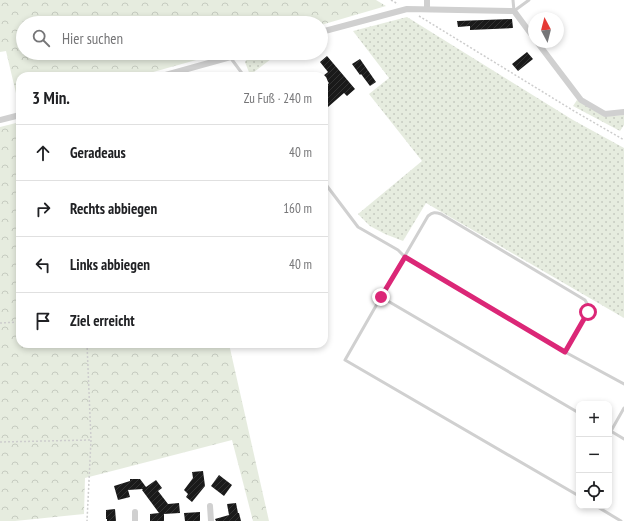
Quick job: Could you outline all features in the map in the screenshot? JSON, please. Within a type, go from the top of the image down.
[{"type":"street","points":[[427,0],[427,9]]},
{"type":"street","points":[[328,30],[407,9],[514,11],[528,30]]},
{"type":"street","points":[[542,48],[581,100],[604,114],[624,112]]},
{"type":"street","points":[[176,72],[219,60]]},
{"type":"street","points":[[0,120],[16,116]]},
{"type":"street","points":[[210,506],[211,521]]},
{"type":"street","points":[[135,512],[135,521]]},
{"type":"lane","points":[[513,0],[514,11]]},
{"type":"lane","points":[[514,11],[529,0]]},
{"type":"lane","points":[[232,60],[241,72]]},
{"type":"lane","points":[[328,187],[358,228],[398,250],[405,257],[565,352],[624,384]]},
{"type":"lane","points":[[565,352],[588,312],[589,307],[585,300],[436,212],[428,216],[345,360],[576,494]]},
{"type":"lane","points":[[381,297],[576,411]]},
{"type":"lane","points":[[612,428],[624,408]]},
{"type":"lane","points":[[612,432],[624,439]]},
{"type":"lane","points":[[601,509],[622,521]]},
{"type":"path","points":[[391,0],[624,140]]},
{"type":"path","points":[[0,323],[16,322]]},
{"type":"path","points":[[86,348],[91,440],[87,521]]},
{"type":"path","points":[[0,442],[91,440]]},
{"type":"green space","points":[[0,0],[376,0],[386,6],[328,23],[328,16],[16,16],[16,60],[196,60],[153,72],[16,72],[16,93],[6,51],[0,52]]},
{"type":"green space","points":[[407,17],[573,120],[624,148],[624,318],[426,203],[403,241],[370,226],[358,214],[422,161],[369,94],[389,78],[353,31]]},
{"type":"green space","points":[[246,60],[270,60],[254,72],[249,72],[245,62]]},
{"type":"green space","points":[[577,100],[600,114],[608,116],[624,115],[624,125],[620,131],[573,106]]},
{"type":"green space","points":[[16,123],[16,348],[230,348],[269,521],[253,521],[232,440],[85,478],[84,514],[15,521],[0,521],[0,127]]},
{"type":"building","points":[[512,19],[513,28],[470,30],[470,26],[458,27],[457,21]]},
{"type":"building","points":[[527,52],[533,59],[518,71],[512,64]]},
{"type":"building","points":[[328,57],[355,89],[347,96],[344,93],[328,107],[328,72],[320,62],[322,60],[328,60]]},
{"type":"building","points":[[360,59],[376,82],[370,86],[352,64]]},
{"type":"building","points":[[203,471],[205,486],[192,502],[186,497],[188,494],[184,490],[193,478],[192,472]]},
{"type":"building","points":[[219,475],[232,485],[224,496],[211,486]]},
{"type":"building","points":[[130,479],[140,479],[146,487],[156,480],[162,488],[158,491],[168,504],[179,503],[180,513],[164,514],[164,521],[150,521],[150,514],[159,513],[142,490],[143,489],[128,490],[130,497],[118,500],[114,486],[130,481]]},
{"type":"building","points":[[236,503],[241,521],[216,521],[215,519],[229,515],[227,504]]},
{"type":"building","points":[[115,509],[116,521],[107,521],[106,510]]},
{"type":"building","points":[[200,512],[200,521],[185,521],[184,513]]},
{"type":"route","points":[[381,297],[405,257],[565,352],[588,312]]}]
